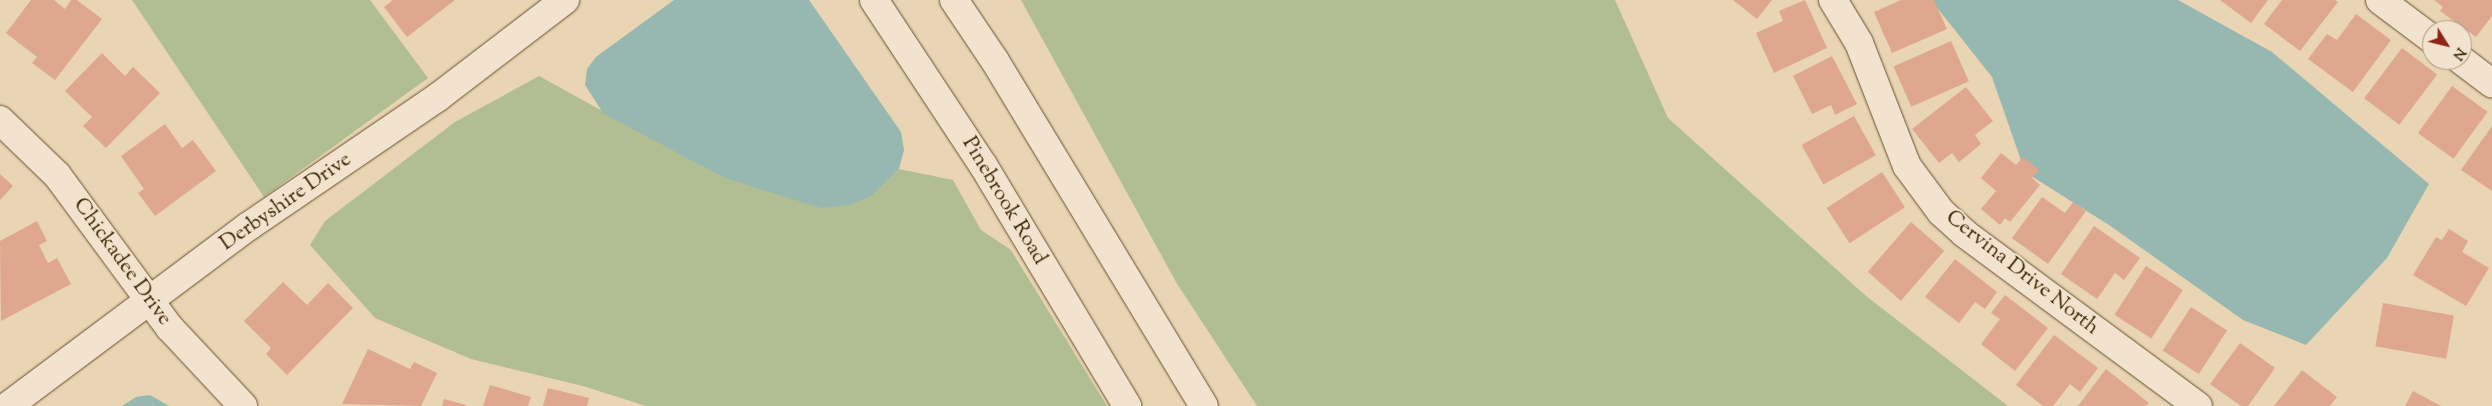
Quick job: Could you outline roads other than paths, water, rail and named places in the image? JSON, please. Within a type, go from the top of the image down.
[{"type":"street","name":"Derbyshire Drive","points":[[8,406],[249,226],[438,97],[565,0]]},
{"type":"street","name":"Pinebrook Road","points":[[874,0],[983,165],[1127,406]]},
{"type":"street","points":[[954,0],[995,61],[1204,406]]},
{"type":"street","name":"Cervina Drive North","points":[[1833,0],[1859,43],[1907,166],[1941,212],[1971,238],[2198,406]]},
{"type":"street","points":[[2380,0],[2422,32]]},
{"type":"street","points":[[2472,68],[2492,83]]},
{"type":"street","name":"Chickadee Drive","points":[[0,120],[57,174],[150,300],[198,361],[243,406]]},
{"type":"water","points":[[674,0],[809,0],[901,132],[904,150],[899,169],[873,195],[850,205],[821,208],[722,177],[603,113],[585,85],[587,69],[596,57]]},
{"type":"water","points":[[1931,0],[2178,0],[2272,52],[2429,184],[2387,258],[2306,345],[2243,320],[2109,225],[2025,172],[1992,77]]},
{"type":"water","points":[[150,395],[169,406],[122,406],[136,397]]}]
